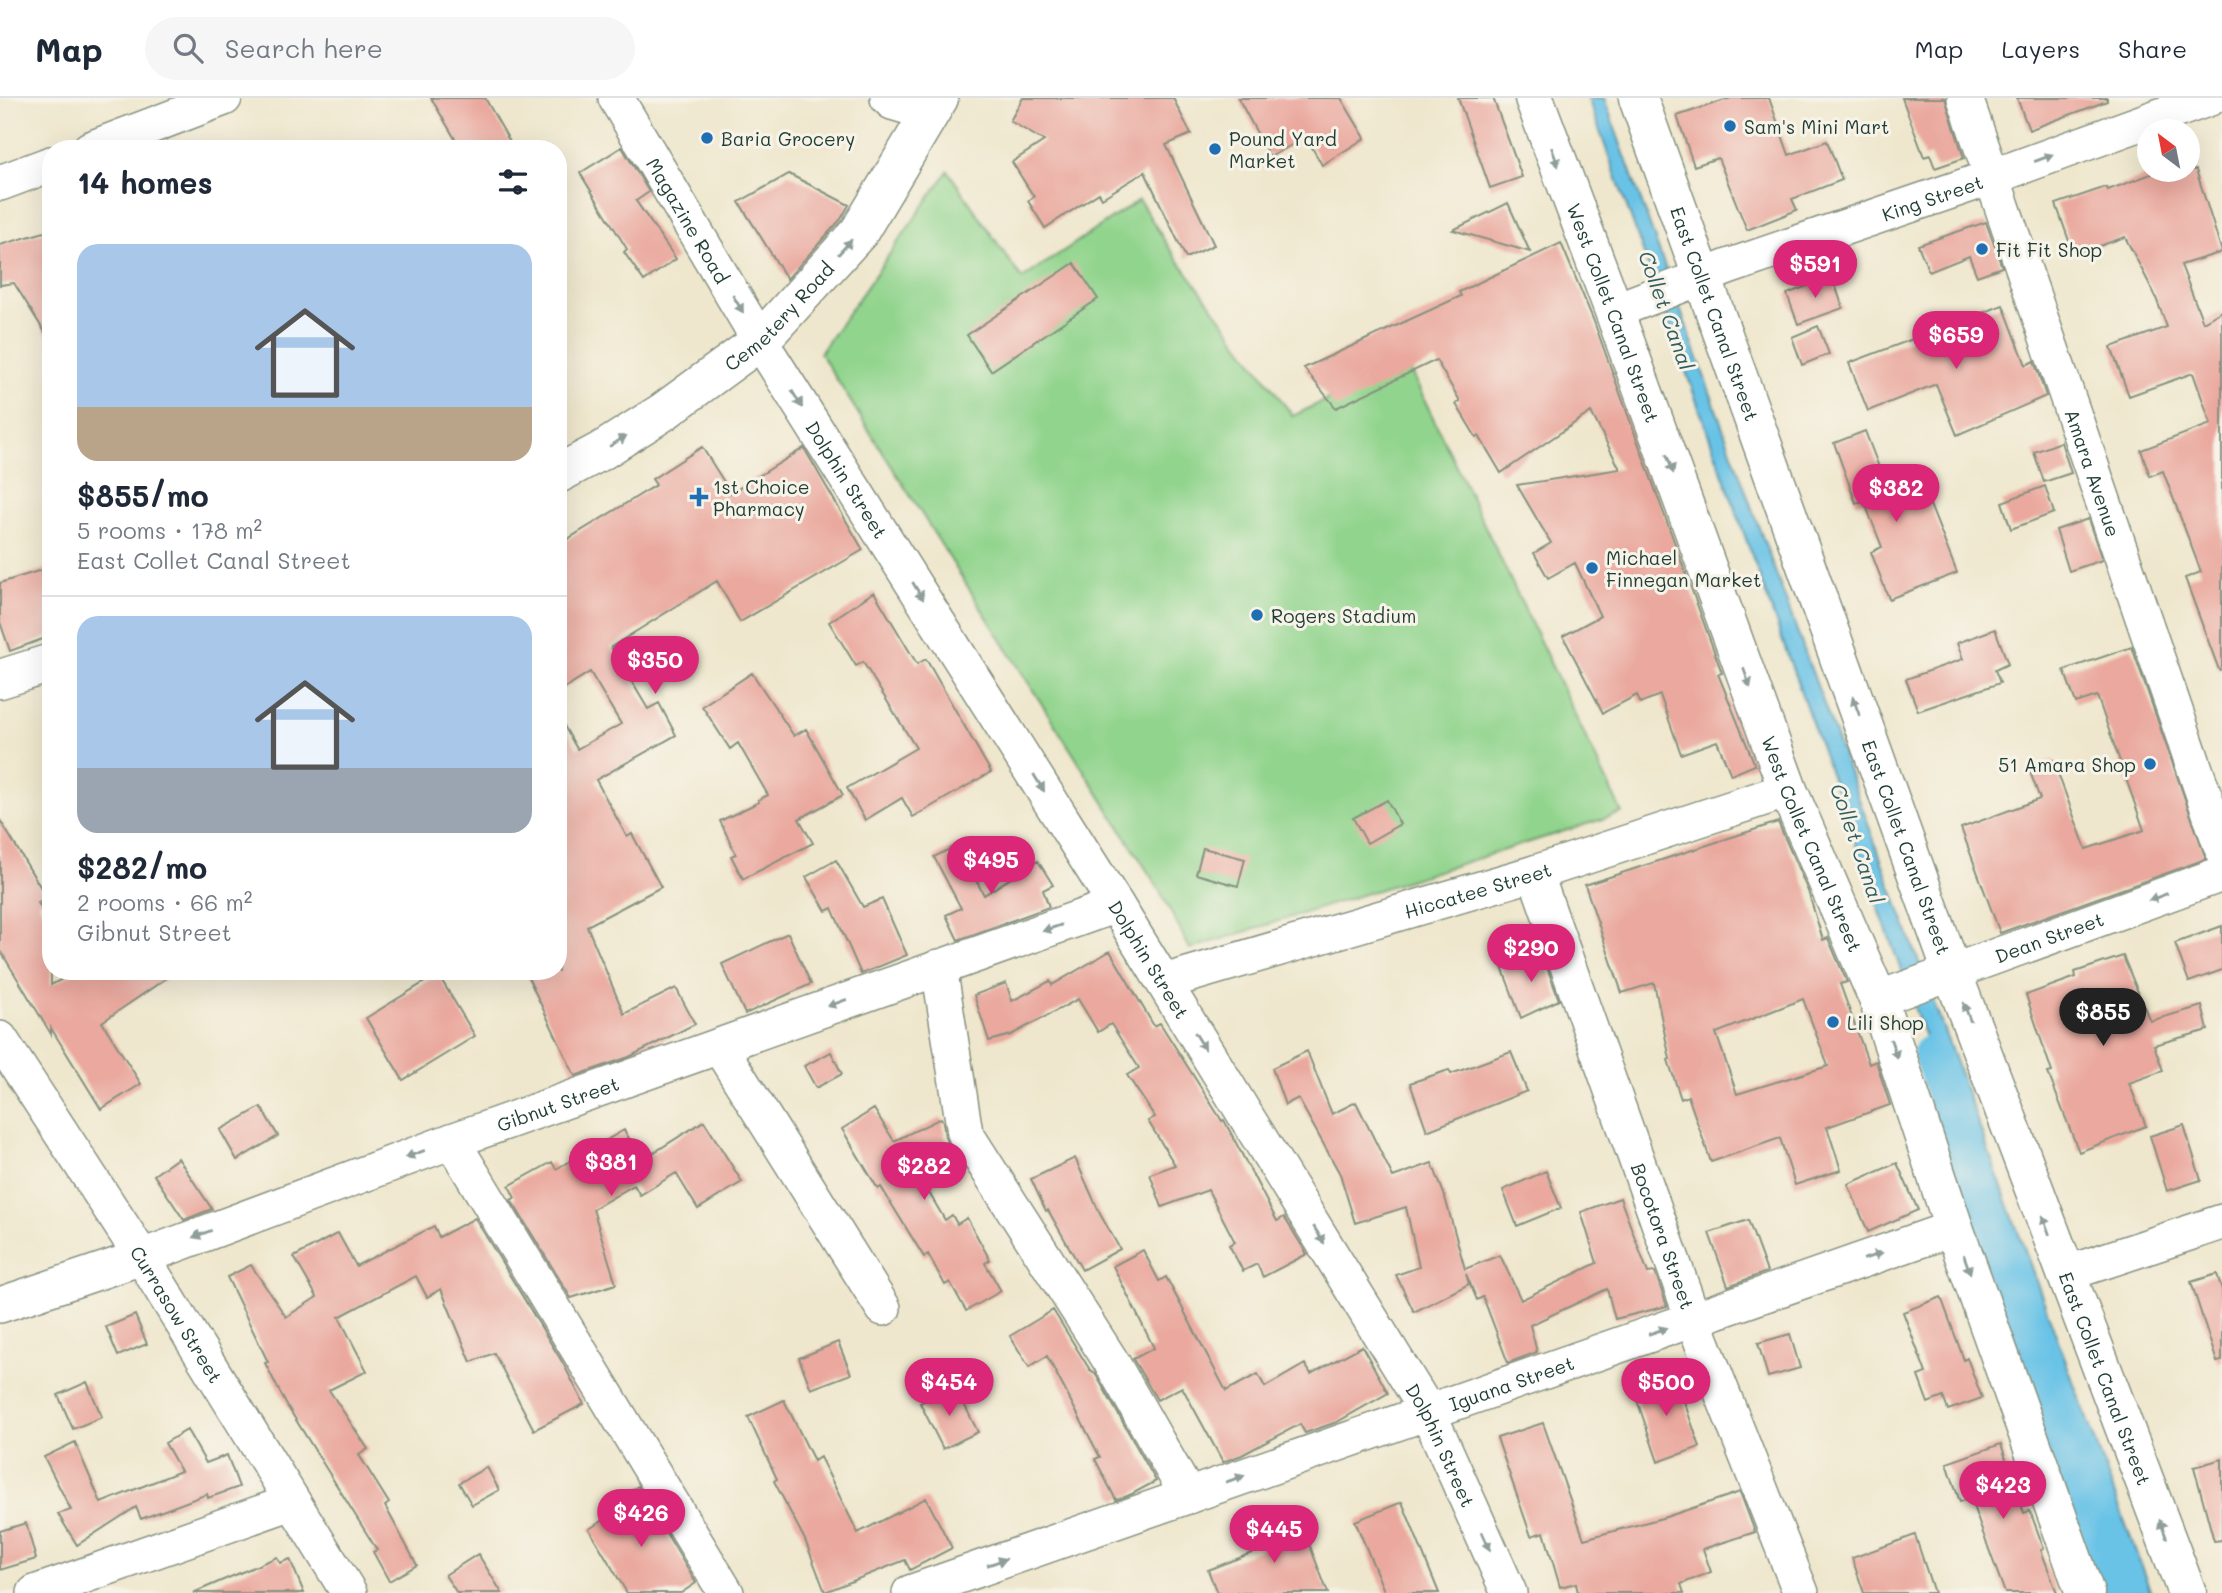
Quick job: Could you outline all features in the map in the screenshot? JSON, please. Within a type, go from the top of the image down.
[{"type":"street","points":[[114,140],[224,98]]},
{"type":"street","name":"Magazine Road","points":[[616,98],[760,341]]},
{"type":"street","points":[[888,98],[892,102],[934,106]]},
{"type":"street","name":"West Collet Canal Street","points":[[1534,98],[1628,306],[1788,790],[1886,996],[1954,1227],[2085,1593]]},
{"type":"street","name":"East Collet Canal Street","points":[[1638,98],[1692,281],[1940,976],[2065,1274],[2187,1593]]},
{"type":"street","name":"Amara Avenue","points":[[1965,98],[2222,848]]},
{"type":"street","name":"King Street","points":[[1628,306],[2210,98]]},
{"type":"street","name":"Cemetery Road","points":[[567,469],[663,412],[760,341],[859,232],[934,106]]},
{"type":"street","points":[[0,183],[42,167]]},
{"type":"street","name":"Dolphin Street","points":[[760,341],[1164,982],[1427,1412],[1509,1593]]},
{"type":"street","points":[[0,679],[42,666]]},
{"type":"street","name":"Hiccatee Street","points":[[1164,982],[1535,873],[1788,790]]},
{"type":"street","name":"Bocotora Street","points":[[1535,873],[1693,1319],[1801,1593]]},
{"type":"street","name":"Dean Street","points":[[1886,996],[2222,874]]},
{"type":"street","name":"Gibnut Street","points":[[0,1305],[142,1257],[452,1141],[1116,905]]},
{"type":"street","points":[[939,967],[965,1133],[1112,1363],[1188,1496]]},
{"type":"street","name":"Currasow Street","points":[[0,1039],[142,1257],[349,1593]]},
{"type":"street","points":[[719,1046],[883,1308]]},
{"type":"street","points":[[452,1141],[726,1593]]},
{"type":"street","points":[[2065,1274],[2222,1222]]},
{"type":"street","name":"Iguana Street","points":[[910,1593],[1954,1227]]},
{"type":"street","points":[[35,1593],[292,1502]]},
{"type":"green space","name":"Rogers Stadium","points":[[948,171],[1022,279],[1139,200],[1170,249],[1293,416],[1406,361],[1622,813],[1190,949],[1160,891],[820,353]]},
{"type":"water","points":[[1588,98],[1604,98],[2151,1593],[2129,1593],[1856,847]]},
{"type":"building","points":[[431,98],[485,98],[509,140],[456,140]]},
{"type":"building","points":[[1023,98],[1173,98],[1191,134],[1166,145],[1214,245],[1186,258],[1145,172],[1102,198],[1099,193],[1045,228],[1028,201],[1034,197],[1012,162],[1044,141],[1010,121]]},
{"type":"building","points":[[1238,98],[1341,98],[1365,138],[1322,165],[1306,137],[1270,157]]},
{"type":"building","points":[[1458,98],[1493,98],[1522,177],[1490,188]]},
{"type":"building","points":[[1731,98],[1769,98],[1789,155],[1827,141],[1842,180],[1792,199],[1797,210],[1747,230],[1718,158],[1694,166],[1677,116]]},
{"type":"building","points":[[1902,98],[1945,98],[1964,158],[1935,168],[1930,155],[1924,157]]},
{"type":"building","points":[[2017,98],[2107,98],[2107,101],[2029,130]]},
{"type":"building","points":[[622,147],[649,192],[636,201],[676,259],[644,281],[624,252],[627,249],[580,173]]},
{"type":"building","points":[[789,174],[849,205],[841,219],[787,279],[739,202]]},
{"type":"building","points":[[2137,179],[2137,182],[2200,182],[2222,252],[2181,265],[2203,322],[2222,311],[2222,669],[2219,670],[2185,578],[2201,572],[2163,471],[2150,476],[2141,450],[2211,424],[2193,373],[2129,396],[2111,347],[2167,327],[2154,293],[2125,237],[2074,255],[2056,204],[2106,187],[2108,190]]},
{"type":"building","points":[[1508,203],[1530,252],[1453,230]]},
{"type":"building","points":[[1986,222],[2002,267],[1977,276],[1969,256],[1929,272],[1918,245]]},
{"type":"building","points":[[42,233],[42,328],[14,283],[0,285],[0,245]]},
{"type":"building","name":"Michael Finnegan Market","points":[[1561,243],[1593,319],[1722,673],[1718,674],[1755,765],[1731,775],[1717,741],[1681,754],[1660,695],[1640,703],[1637,695],[1603,713],[1563,636],[1600,616],[1575,563],[1548,578],[1534,553],[1551,543],[1517,485],[1620,469],[1591,412],[1501,473],[1456,404],[1460,401],[1436,360],[1336,408],[1304,368],[1461,296],[1459,292]]},
{"type":"building","points":[[1074,263],[1098,299],[991,371],[967,335]]},
{"type":"building","points":[[1832,276],[1843,308],[1798,324],[1787,294]]},
{"type":"building","points":[[2003,305],[2026,365],[2034,361],[2046,396],[1957,435],[1936,384],[1868,411],[1849,363]]},
{"type":"building","points":[[1818,326],[1829,354],[1802,365],[1792,337]]},
{"type":"building","points":[[1865,431],[1892,501],[1925,492],[1957,573],[1889,599],[1871,552],[1882,547],[1864,501],[1856,503],[1834,443]]},
{"type":"building","points":[[2061,442],[2071,473],[2044,482],[2034,452]]},
{"type":"building","points":[[702,447],[731,493],[804,448],[863,550],[740,622],[717,581],[611,647],[648,709],[659,703],[676,735],[596,780],[627,837],[632,834],[661,887],[587,926],[624,1014],[676,988],[695,1024],[629,1057],[575,1076],[529,980],[567,980],[567,731],[577,749],[621,724],[590,672],[567,686],[567,539],[656,485],[652,479]]},
{"type":"building","points":[[2045,486],[2054,513],[2011,529],[2002,502]]},
{"type":"building","points":[[2088,519],[2102,560],[2069,571],[2056,530]]},
{"type":"building","points":[[42,570],[42,639],[10,651],[0,622],[0,583]]},
{"type":"building","points":[[874,592],[917,664],[926,659],[991,772],[913,817],[902,798],[865,820],[847,788],[916,748],[863,662],[856,666],[829,622]]},
{"type":"building","points":[[1995,629],[2008,664],[1995,670],[2000,683],[1918,711],[1906,679],[1963,659],[1957,643]]},
{"type":"building","points":[[2132,647],[2206,859],[2000,933],[1961,828],[2040,799],[2029,769],[2053,760],[2086,849],[2144,830],[2097,696],[2076,703],[2064,670]]},
{"type":"building","points":[[752,673],[794,736],[806,729],[843,795],[799,819],[813,843],[743,879],[731,856],[736,854],[720,821],[768,795],[738,743],[730,749],[702,706]]},
{"type":"building","points":[[1387,800],[1400,824],[1367,843],[1353,818]]},
{"type":"building","points":[[0,820],[42,890],[42,901],[38,903],[42,910],[42,980],[51,980],[51,985],[60,980],[164,980],[102,1022],[141,1084],[101,1109],[0,950]]},
{"type":"building","points":[[1778,822],[1808,891],[1823,940],[1828,938],[1847,982],[1840,984],[1869,1064],[1876,1061],[1890,1105],[1827,1127],[1841,1170],[1795,1185],[1780,1138],[1711,1162],[1688,1096],[1681,1099],[1668,1060],[1670,1059],[1654,983],[1622,993],[1585,885]],"holes":[[[1803,999],[1828,1066],[1737,1094],[1716,1033]]]},
{"type":"building","points":[[957,845],[984,895],[1038,861],[1053,885],[1043,890],[1049,907],[958,940],[946,915],[961,908],[934,857]]},
{"type":"building","points":[[1203,848],[1245,859],[1238,886],[1196,874]]},
{"type":"building","points":[[836,860],[863,907],[882,899],[907,955],[861,974],[832,908],[826,911],[806,877]]},
{"type":"building","points":[[2222,926],[2222,970],[2189,982],[2175,943]]},
{"type":"building","points":[[788,933],[811,984],[745,1014],[722,964]]},
{"type":"building","points":[[1110,951],[1154,1026],[1160,1023],[1222,1121],[1224,1120],[1277,1221],[1284,1217],[1307,1254],[1263,1277],[1257,1264],[1243,1271],[1229,1245],[1235,1242],[1208,1190],[1162,1207],[1150,1174],[1175,1165],[1148,1121],[1155,1117],[1127,1075],[1139,1068],[1111,1024],[1098,1032],[1078,999],[1011,1035],[989,1041],[974,995],[1006,983],[1012,1001],[1050,981],[1052,985]]},
{"type":"building","points":[[1541,951],[1559,1000],[1521,1018],[1502,967]]},
{"type":"building","points":[[2123,956],[2150,1021],[2202,1006],[2208,1030],[2154,1045],[2163,1071],[2129,1083],[2146,1126],[2079,1152],[2048,1073],[2052,1072],[2026,995],[2076,977],[2075,972]]},
{"type":"building","points":[[428,980],[442,980],[475,1036],[403,1080],[366,1018]]},
{"type":"building","points":[[1307,1051],[1332,1114],[1356,1102],[1393,1177],[1432,1163],[1444,1194],[1465,1269],[1500,1255],[1521,1300],[1597,1263],[1581,1212],[1620,1198],[1648,1273],[1655,1272],[1667,1306],[1615,1319],[1607,1289],[1530,1325],[1537,1352],[1508,1363],[1483,1297],[1477,1300],[1466,1274],[1469,1284],[1414,1312],[1396,1275],[1419,1267],[1406,1207],[1355,1223],[1340,1174],[1298,1098],[1285,1105],[1272,1068]]},
{"type":"building","points":[[831,1052],[842,1074],[816,1088],[804,1066]]},
{"type":"building","points":[[1511,1052],[1527,1091],[1427,1131],[1410,1083],[1449,1070],[1451,1074]]},
{"type":"building","points":[[261,1107],[278,1136],[237,1160],[220,1130]]},
{"type":"building","points":[[874,1109],[894,1141],[941,1118],[943,1122],[945,1137],[955,1155],[918,1174],[945,1220],[952,1215],[957,1224],[967,1218],[990,1260],[985,1263],[1001,1291],[966,1311],[950,1282],[945,1285],[928,1254],[924,1257],[842,1129]]},
{"type":"building","points":[[704,1121],[742,1182],[698,1209],[676,1173],[640,1195],[634,1185],[593,1209],[616,1284],[571,1298],[511,1200],[515,1198],[509,1186],[552,1162],[556,1169],[624,1130],[642,1160]]},
{"type":"building","points":[[2184,1125],[2201,1180],[2167,1191],[2150,1136]]},
{"type":"building","points":[[178,1158],[212,1209],[184,1220],[154,1175]]},
{"type":"building","points":[[1075,1158],[1100,1214],[1120,1249],[1082,1270],[1048,1210],[1046,1211],[1031,1179]]},
{"type":"building","points":[[1897,1163],[1918,1210],[1868,1232],[1848,1184]]},
{"type":"building","points":[[1546,1171],[1561,1208],[1517,1226],[1503,1190]]},
{"type":"building","points":[[475,1218],[564,1365],[584,1404],[534,1430],[494,1353],[471,1362],[441,1289],[427,1297],[416,1276],[339,1317],[367,1371],[329,1390],[368,1449],[359,1455],[389,1503],[385,1506],[417,1565],[389,1581],[373,1552],[377,1550],[286,1404],[227,1277],[251,1265],[286,1317],[317,1297],[294,1257],[338,1233],[356,1266],[434,1226],[439,1237]]},
{"type":"building","points":[[1748,1220],[1767,1272],[1728,1286],[1709,1233]]},
{"type":"building","points":[[1143,1250],[1159,1281],[1166,1277],[1226,1391],[1258,1374],[1265,1387],[1305,1364],[1311,1374],[1362,1346],[1388,1393],[1337,1422],[1305,1433],[1300,1424],[1242,1455],[1223,1462],[1182,1387],[1157,1400],[1133,1359],[1154,1348],[1113,1266]]},
{"type":"building","points":[[2217,1274],[2222,1290],[2222,1361],[2217,1362],[2191,1282]]},
{"type":"building","points":[[1941,1297],[1964,1360],[1967,1358],[1982,1398],[1948,1410],[1943,1397],[1928,1403],[1918,1376],[1926,1373],[1903,1312]]},
{"type":"building","points":[[1053,1310],[1090,1370],[1095,1373],[1156,1481],[1132,1494],[1116,1500],[1095,1459],[1100,1457],[1047,1356],[1029,1367],[1010,1336]]},
{"type":"building","points":[[135,1315],[147,1344],[118,1356],[106,1327]]},
{"type":"building","points":[[1790,1334],[1800,1368],[1768,1377],[1758,1343]]},
{"type":"building","points":[[838,1342],[851,1374],[811,1389],[799,1358]]},
{"type":"building","points":[[1674,1373],[1700,1447],[1658,1462],[1633,1388]]},
{"type":"building","points":[[87,1382],[102,1417],[73,1429],[58,1395]]},
{"type":"building","points":[[955,1386],[978,1432],[943,1449],[920,1403]]},
{"type":"building","points":[[784,1400],[814,1461],[820,1457],[858,1533],[926,1498],[952,1548],[910,1570],[905,1560],[825,1592],[805,1540],[774,1481],[777,1479],[748,1417]]},
{"type":"building","points":[[1543,1423],[1584,1539],[1666,1517],[1740,1492],[1755,1532],[1703,1549],[1711,1572],[1681,1584],[1684,1593],[1578,1593],[1576,1583],[1560,1587],[1544,1532],[1531,1536],[1497,1438]]},
{"type":"building","points":[[187,1430],[206,1463],[227,1455],[239,1487],[208,1498],[207,1494],[141,1519],[136,1507],[77,1545],[58,1514],[71,1510],[44,1457],[75,1442],[101,1503],[181,1471],[165,1443]]},
{"type":"building","points":[[2001,1444],[2024,1513],[2030,1511],[2057,1593],[2005,1593],[1970,1498],[1960,1502],[1947,1463]]},
{"type":"building","points":[[2222,1459],[2222,1540],[2214,1541],[2194,1467]]},
{"type":"building","points":[[487,1467],[499,1490],[472,1505],[459,1483]]},
{"type":"building","points":[[638,1486],[696,1583],[681,1593],[627,1593],[589,1529],[627,1506],[621,1496]]},
{"type":"building","points":[[1402,1502],[1439,1593],[1385,1593],[1355,1521]]},
{"type":"building","points":[[1296,1510],[1328,1593],[1217,1593],[1208,1570],[1275,1544],[1266,1522]]},
{"type":"building","points":[[26,1523],[36,1559],[0,1570],[0,1531]]},
{"type":"building","points":[[1915,1535],[1934,1593],[1864,1593],[1852,1558]]},
{"type":"building","points":[[478,1554],[502,1593],[457,1593],[445,1575]]},
{"type":"building","points":[[277,1557],[280,1563],[290,1559],[304,1593],[193,1593]]},
{"type":"waterway","name":"Collet Canal","points":[[1930,1053],[2113,1593]]},
{"type":"place","name":"Sam's Mini Mart","points":[[1730,126]]},
{"type":"place","name":"Baria Grocery","points":[[707,138]]},
{"type":"place","name":"Pound Yard Market","points":[[1215,149]]},
{"type":"place","name":"Fit Fit Shop","points":[[1982,249]]},
{"type":"place","name":"1st Choice Pharmacy","points":[[699,497]]},
{"type":"place","name":"Michael Finnegan Market","points":[[1592,568]]},
{"type":"place","name":"Rogers Stadium","points":[[1257,615]]},
{"type":"place","name":"51 Amara Shop","points":[[2150,764]]},
{"type":"place","name":"Lili Shop","points":[[1833,1022]]}]
